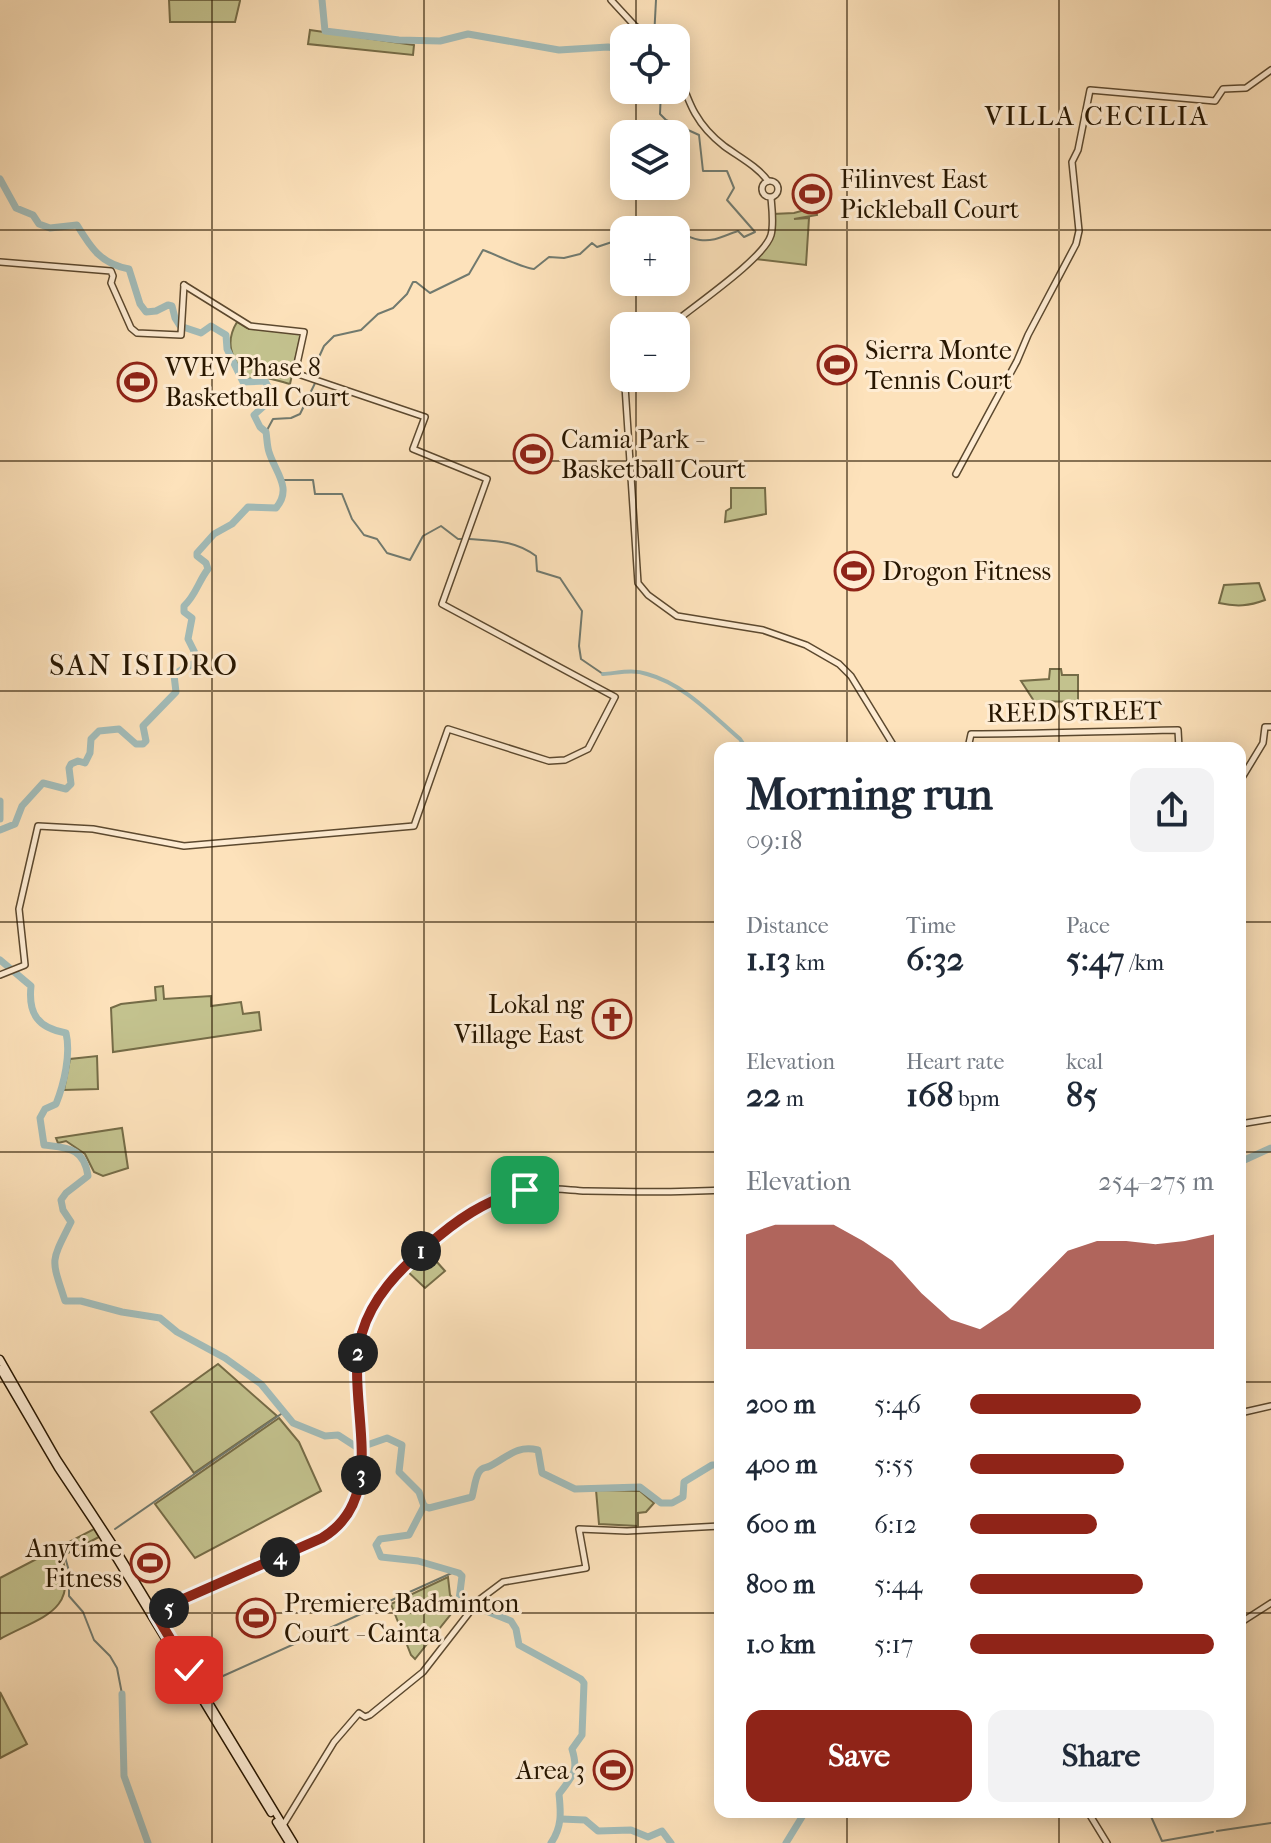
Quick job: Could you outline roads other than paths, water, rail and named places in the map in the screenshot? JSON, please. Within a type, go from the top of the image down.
[{"type":"main road","points":[[0,1359],[152,1614]]},
{"type":"main road","points":[[0,1369],[58,1468],[152,1614],[292,1843]]},
{"type":"street","points":[[611,0],[634,24]]},
{"type":"street","points":[[956,474],[1072,254],[1079,231],[1072,162],[1078,150],[1090,90],[1215,101],[1223,89],[1246,88],[1271,70]]},
{"type":"street","points":[[689,104],[697,119],[721,144],[779,188],[771,198]]},
{"type":"street","points":[[768,181],[762,191],[771,198]]},
{"type":"street","points":[[688,312],[752,262],[764,248],[772,232],[771,198]]},
{"type":"street","points":[[0,262],[111,271],[111,283],[134,331],[139,334],[182,332],[184,285],[250,326],[304,332],[295,373],[425,417],[413,449],[487,479],[442,604],[615,697],[588,749],[565,760],[549,761],[448,729],[414,826],[184,846],[93,829],[38,826],[19,909],[22,966],[0,975]]},
{"type":"street","points":[[625,392],[638,583],[648,595],[677,616],[746,626],[779,635],[806,645],[839,664],[851,676],[891,742]]},
{"type":"street","points":[[1246,771],[1263,743],[1268,727]]},
{"type":"street","name":"REED STREET","points":[[969,742],[971,734],[1178,730],[1179,742]]},
{"type":"street","points":[[1246,1123],[1271,1119]]},
{"type":"street","points":[[152,1614],[332,1532],[349,1512],[360,1482],[358,1350],[369,1312],[400,1270],[454,1222],[477,1208],[525,1190],[714,1190]]},
{"type":"street","points":[[1246,1412],[1271,1406]]},
{"type":"street","points":[[282,1828],[344,1728],[359,1713],[365,1717],[423,1672],[479,1600],[507,1580],[586,1568],[579,1529],[627,1531],[714,1526]]},
{"type":"street","points":[[1246,1619],[1271,1603]]},
{"type":"street","points":[[1092,1818],[1107,1843]]},
{"type":"waterway","points":[[322,0],[325,31],[399,40],[440,41],[468,34],[559,50],[610,47]]},
{"type":"waterway","points":[[655,24],[656,0]]},
{"type":"waterway","points":[[660,104],[660,114],[666,120],[699,135],[703,171],[727,171],[734,188],[727,200],[755,232],[744,237],[738,231],[705,240],[690,236]]},
{"type":"waterway","points":[[0,179],[16,208],[33,215],[39,224],[50,228],[77,225],[98,254],[119,267],[129,269],[140,304],[146,312],[172,306],[180,326],[201,333],[211,326],[226,335],[227,349],[243,382],[265,381],[274,397],[254,415],[266,432],[268,450],[283,487],[281,501],[276,508],[248,507],[232,524],[214,534],[197,553],[208,569],[184,606],[184,612],[192,618],[188,639],[198,659],[174,675],[176,692],[143,726],[146,741],[136,744],[119,729],[99,731],[91,739],[90,753],[85,763],[78,761],[71,764],[71,784],[66,789],[43,783],[22,806],[15,824],[0,830]]},
{"type":"waterway","points":[[266,432],[273,419],[300,414],[320,373],[319,357],[324,346],[334,336],[361,330],[378,314],[393,308],[407,294],[413,282],[430,293],[469,274],[483,250],[534,269],[549,257],[564,258],[580,254],[592,243],[597,247],[610,243]]},
{"type":"waterway","points":[[283,480],[313,480],[315,494],[342,494],[352,519],[364,535],[377,539],[387,553],[410,560],[423,536],[441,526],[462,539]]},
{"type":"waterway","points":[[469,539],[504,542],[520,547],[536,556],[537,571],[560,578],[582,611],[581,659],[603,674]]},
{"type":"waterway","points":[[603,674],[642,673],[673,685],[742,742]]},
{"type":"waterway","points":[[0,801],[0,819]]},
{"type":"waterway","points":[[0,960],[31,986],[31,1004],[37,1018],[48,1027],[66,1033],[67,1059],[62,1087],[56,1104],[45,1109],[40,1118],[44,1145],[67,1148],[78,1154],[83,1159],[88,1176],[61,1200],[71,1222],[55,1261],[65,1301],[81,1301],[160,1318],[177,1332],[225,1358],[261,1384],[293,1423],[325,1436],[338,1435],[355,1446],[387,1438],[402,1445],[399,1472],[419,1492],[424,1506]]},
{"type":"waterway","points":[[1246,1159],[1271,1148]]},
{"type":"waterway","points":[[115,1529],[284,1412]]},
{"type":"waterway","points":[[424,1506],[429,1508],[472,1497],[476,1477],[482,1469],[524,1449],[538,1450],[542,1473],[575,1489],[640,1487],[661,1503],[672,1503],[683,1497],[684,1482],[714,1465]]},
{"type":"waterway","points":[[424,1506],[409,1535],[380,1539],[376,1545],[381,1557],[418,1561],[459,1573],[462,1576],[459,1600],[511,1621],[519,1645],[584,1683],[582,1735],[572,1749],[575,1763],[573,1773],[559,1794],[560,1820],[551,1843]]},
{"type":"waterway","points":[[65,1557],[69,1571],[69,1596],[83,1612],[94,1640],[117,1668],[122,1694]]},
{"type":"waterway","points":[[203,1685],[454,1572]]},
{"type":"waterway","points":[[122,1694],[124,1776],[148,1843]]},
{"type":"waterway","points":[[786,1843],[801,1818]]},
{"type":"waterway","points":[[1152,1818],[1162,1841],[1213,1832]]},
{"type":"waterway","points":[[561,1819],[585,1820],[598,1831],[631,1830],[648,1837],[662,1831],[671,1843]]},
{"type":"waterway","points":[[1217,1831],[1271,1823]]},
{"type":"place","name":"Filinvest East Pickleball Court","points":[[812,194]]},
{"type":"place","name":"Sierra Monte Tennis Court","points":[[837,365]]},
{"type":"place","name":"VVEV Phase 8 Basketball Court","points":[[137,382]]},
{"type":"place","name":"Camia Park - Basketball Court","points":[[533,454]]},
{"type":"place","name":"Drogon Fitness","points":[[854,571]]},
{"type":"place","name":"Lokal ng Village East","points":[[612,1019]]},
{"type":"place","name":"Anytime Fitness","points":[[150,1563]]},
{"type":"place","name":"Premiere Badminton Court - Cainta","points":[[256,1618]]},
{"type":"place","name":"Area 3","points":[[613,1770]]},
{"type":"district","name":"VILLA CECILIA","points":[[1097,115]]},
{"type":"district","name":"SAN ISIDRO","points":[[144,665]]}]
